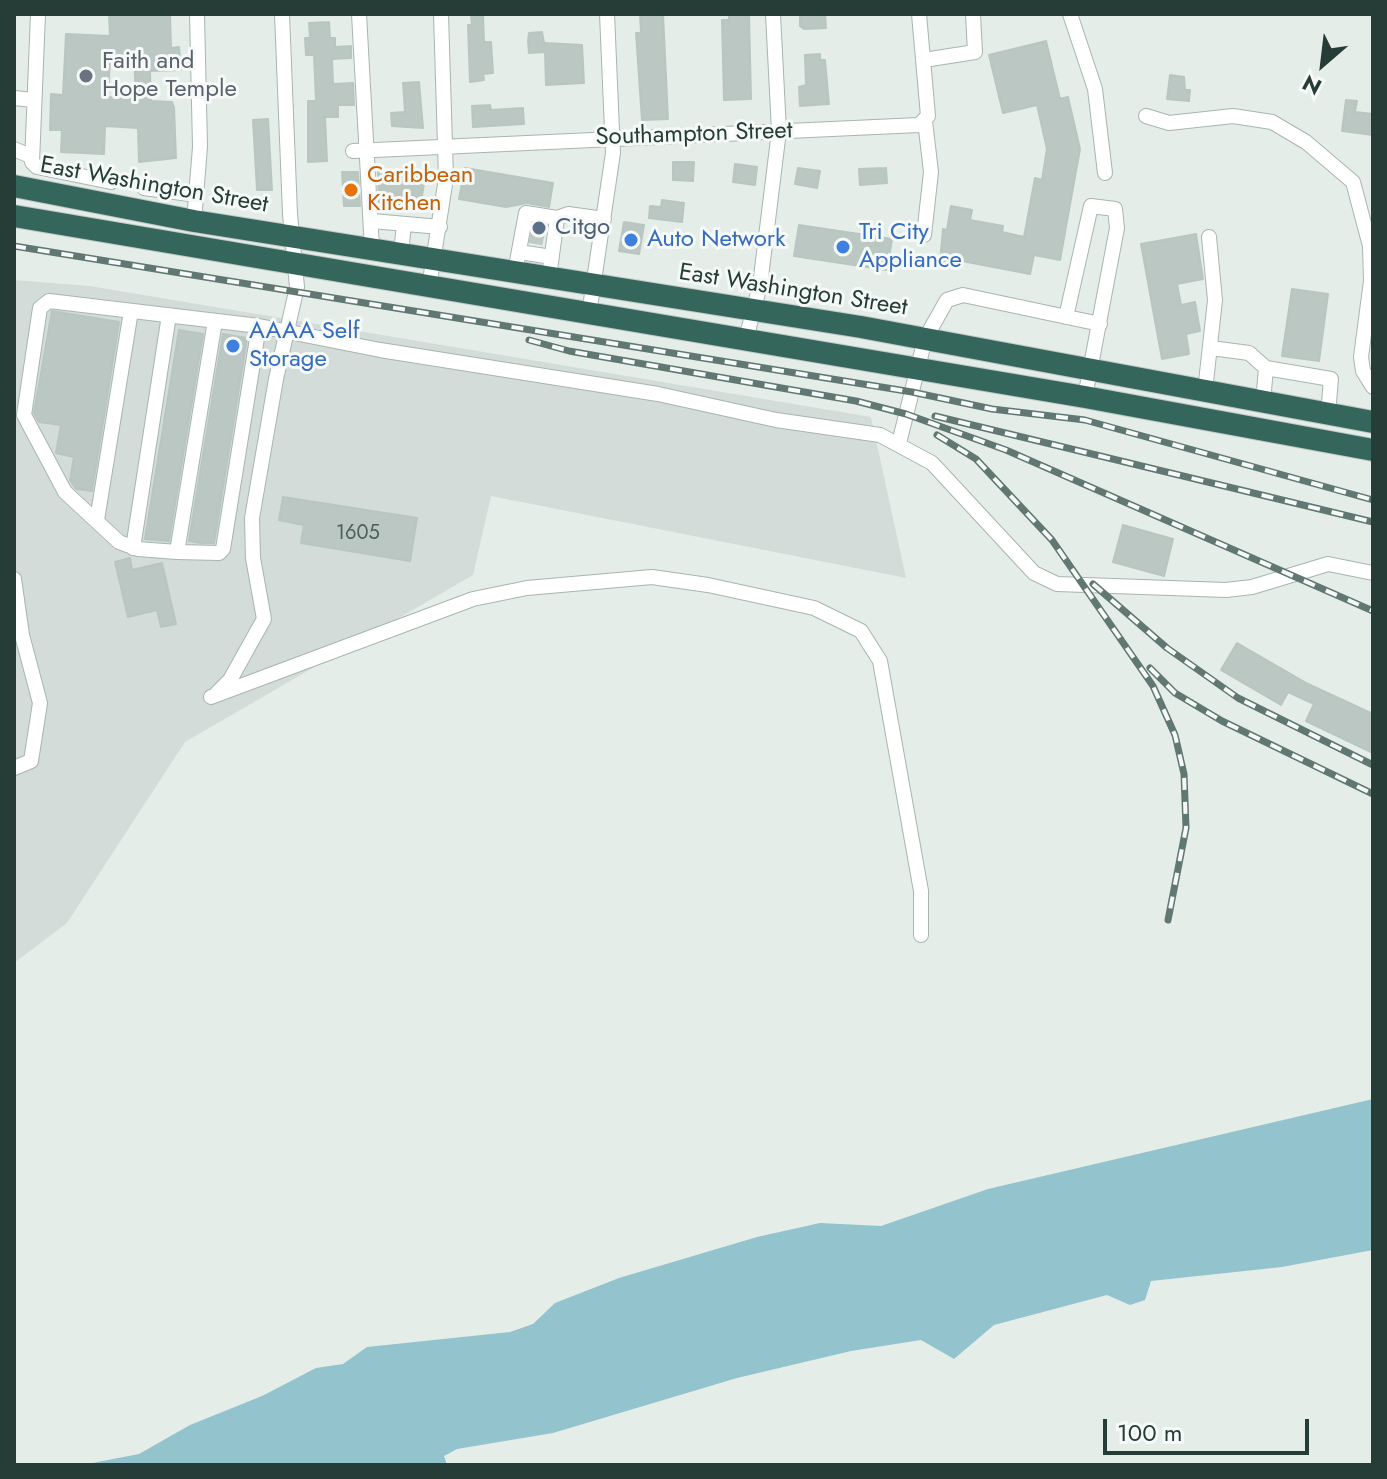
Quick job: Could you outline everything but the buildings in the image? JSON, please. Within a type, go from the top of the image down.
[{"type":"highway","name":"East Washington Street","points":[[14,186],[194,221],[434,259],[517,262],[550,267],[594,284],[925,339],[1373,422]]},
{"type":"highway","points":[[14,216],[1085,397],[1373,450]]},
{"type":"street","points":[[30,156],[38,14]]},
{"type":"street","points":[[194,221],[200,147],[197,14]]},
{"type":"street","points":[[282,14],[297,287],[276,379],[252,518],[252,548],[264,619],[258,635],[230,680],[211,697],[473,599],[527,588],[652,577],[814,608],[861,631],[880,661],[921,891],[921,935]]},
{"type":"street","points":[[359,14],[361,151],[372,221],[372,249]]},
{"type":"street","points":[[429,287],[440,227],[447,147],[441,14]]},
{"type":"street","points":[[589,314],[613,138],[607,14]]},
{"type":"street","points":[[746,339],[754,310],[779,131],[773,14]]},
{"type":"street","points":[[919,14],[931,172],[924,235]]},
{"type":"street","points":[[924,60],[975,52],[973,14]]},
{"type":"street","points":[[1070,14],[1095,89],[1105,173]]},
{"type":"street","points":[[14,98],[33,100]]},
{"type":"street","points":[[1146,116],[1169,123],[1233,116],[1272,122],[1306,142],[1353,182],[1370,246],[1371,281],[1361,357],[1363,371],[1373,387]]},
{"type":"street","name":"Southampton Street","points":[[361,151],[919,125],[925,121]]},
{"type":"street","points":[[14,149],[30,156],[37,167],[111,182]]},
{"type":"street","points":[[144,188],[197,195]]},
{"type":"street","points":[[1066,317],[1091,206],[1115,209],[1117,228],[1085,397]]},
{"type":"street","points":[[550,267],[526,213],[557,218]]},
{"type":"street","points":[[517,262],[557,218],[568,214],[604,219]]},
{"type":"street","points":[[372,221],[440,227]]},
{"type":"street","points":[[401,254],[404,224]]},
{"type":"street","points":[[1205,391],[1215,300],[1209,237]]},
{"type":"street","points":[[899,443],[925,339],[937,311],[947,300],[963,295],[1100,324]]},
{"type":"street","points":[[259,326],[223,549],[219,553],[133,548],[108,534],[65,492],[51,461],[27,423],[24,411],[28,379],[40,308],[44,303],[259,326],[380,350],[658,394],[776,420],[856,430],[899,443],[951,481],[1034,573],[1057,584],[1211,591],[1252,587],[1328,564],[1373,573]]},
{"type":"street","points":[[97,520],[131,311]]},
{"type":"street","points":[[133,548],[169,315]]},
{"type":"street","points":[[177,552],[215,321]]},
{"type":"street","points":[[1211,348],[1249,353],[1266,368],[1331,379],[1328,414]]},
{"type":"street","points":[[1263,402],[1266,368]]},
{"type":"street","points":[[14,579],[18,636],[40,703],[31,761],[14,768]]},
{"type":"shaded area","points":[[14,280],[90,286],[871,417],[906,578],[491,496],[473,575],[185,742],[67,923],[14,963]]},
{"type":"water","points":[[1373,1099],[1373,1250],[1282,1267],[1151,1281],[1145,1300],[1130,1305],[1107,1295],[994,1325],[954,1359],[921,1340],[851,1351],[737,1378],[553,1433],[457,1449],[444,1456],[447,1465],[82,1465],[139,1454],[190,1425],[262,1396],[316,1368],[343,1364],[367,1347],[510,1332],[533,1324],[555,1303],[619,1278],[757,1237],[820,1223],[881,1226],[988,1189]]},
{"type":"tunnel","points":[[530,236],[545,239]]},
{"type":"railway","points":[[14,246],[912,392],[992,409],[1085,420],[1373,500]]},
{"type":"railway","points":[[529,340],[569,351],[856,401],[906,414],[1006,450],[1373,611]]},
{"type":"railway","points":[[935,416],[1373,522]]},
{"type":"railway","points":[[937,435],[976,459],[1052,540],[1153,686],[1175,735],[1184,774],[1186,828],[1168,920]]},
{"type":"railway","points":[[1093,584],[1167,648],[1238,698],[1373,765]]},
{"type":"railway","points":[[1150,668],[1175,693],[1222,721],[1373,794]]},
{"type":"place","name":"Faith and Hope Temple","points":[[86,76]]},
{"type":"place","name":"Caribbean Kitchen","points":[[351,190]]},
{"type":"place","name":"Citgo","points":[[539,228]]},
{"type":"place","name":"Auto Network","points":[[631,240]]},
{"type":"place","name":"Tri City Appliance","points":[[843,247]]},
{"type":"place","name":"AAAA Self Storage","points":[[233,346]]}]
